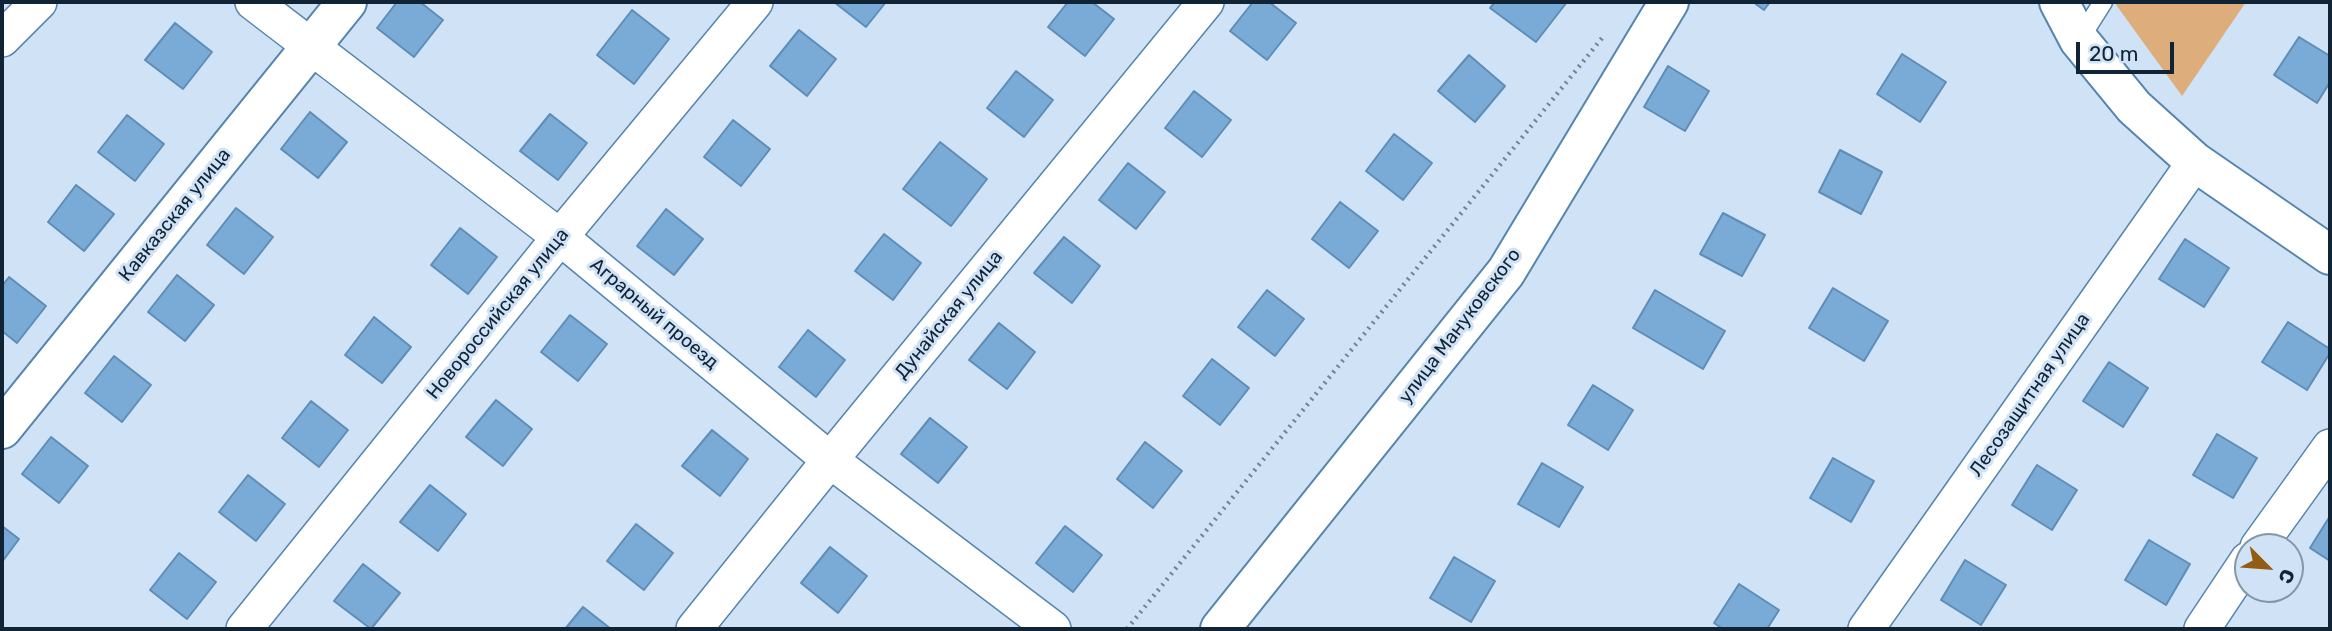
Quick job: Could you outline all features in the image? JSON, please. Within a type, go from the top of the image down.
[{"type":"street","points":[[2,39],[39,2]]},
{"type":"street","name":"Аграрный проезд","points":[[253,2],[560,237],[830,460],[1053,629]]},
{"type":"street","name":"Кавказская улица","points":[[2,429],[347,2]]},
{"type":"street","name":"Новороссийская улица","points":[[244,629],[560,237],[755,2]]},
{"type":"street","name":"Дунайская улица","points":[[694,629],[1206,2]]},
{"type":"street","name":"улица Мануковского","points":[[1220,629],[1506,272],[1669,2]]},
{"type":"street","points":[[2059,2],[2079,40],[2134,107],[2195,162],[2330,255]]},
{"type":"street","name":"Лесозащитная улица","points":[[1866,629],[2195,162]]},
{"type":"street","points":[[2268,533],[2330,447]]},
{"type":"street","points":[[2202,629],[2234,581]]},
{"type":"lane","points":[[2079,40],[2103,2]]},
{"type":"path","points":[[1127,629],[1606,34]]},
{"type":"shaded area","points":[[2114,2],[2246,2],[2182,96]]},
{"type":"building","points":[[397,2],[420,2],[443,20],[414,57],[377,28]]},
{"type":"building","points":[[834,2],[886,2],[866,27]]},
{"type":"building","points":[[1068,2],[1092,2],[1114,19],[1085,56],[1048,27]]},
{"type":"building","points":[[1253,2],[1269,2],[1296,23],[1267,60],[1230,31]]},
{"type":"building","points":[[1495,2],[1567,2],[1536,42],[1490,8]]},
{"type":"building","points":[[1753,2],[1770,2],[1764,10]]},
{"type":"building","points":[[632,10],[669,39],[634,84],[597,55]]},
{"type":"building","points":[[175,23],[212,52],[183,89],[145,60]]},
{"type":"building","points":[[799,30],[836,59],[807,96],[770,66]]},
{"type":"building","points":[[2299,37],[2330,56],[2330,82],[2317,103],[2274,75]]},
{"type":"building","points":[[1902,54],[1946,82],[1920,122],[1877,94]]},
{"type":"building","points":[[1469,55],[1505,86],[1475,122],[1438,91]]},
{"type":"building","points":[[1668,66],[1709,91],[1685,131],[1644,107]]},
{"type":"building","points":[[1016,71],[1053,100],[1024,137],[987,108]]},
{"type":"building","points":[[1194,91],[1231,120],[1202,157],[1165,128]]},
{"type":"building","points":[[310,112],[347,142],[318,178],[281,149]]},
{"type":"building","points":[[550,114],[587,143],[558,180],[520,151]]},
{"type":"building","points":[[127,115],[164,144],[135,181],[98,152]]},
{"type":"building","points":[[733,120],[770,149],[741,186],[704,157]]},
{"type":"building","points":[[1394,134],[1432,163],[1403,200],[1366,171]]},
{"type":"building","points":[[940,142],[987,179],[951,226],[903,189]]},
{"type":"building","points":[[1840,150],[1882,172],[1861,214],[1819,192]]},
{"type":"building","points":[[1128,163],[1165,192],[1136,229],[1099,200]]},
{"type":"building","points":[[76,185],[114,214],[84,251],[48,222]]},
{"type":"building","points":[[1340,202],[1378,231],[1349,268],[1312,239]]},
{"type":"building","points":[[236,208],[273,237],[244,274],[207,245]]},
{"type":"building","points":[[666,209],[703,239],[674,275],[637,246]]},
{"type":"building","points":[[1723,213],[1765,235],[1742,276],[1700,254]]},
{"type":"building","points":[[460,228],[497,257],[468,294],[431,265]]},
{"type":"building","points":[[884,234],[921,263],[893,300],[855,271]]},
{"type":"building","points":[[1064,237],[1100,266],[1072,303],[1034,273]]},
{"type":"building","points":[[2185,239],[2229,268],[2204,307],[2159,279]]},
{"type":"building","points":[[177,275],[214,305],[185,341],[148,312]]},
{"type":"building","points":[[9,277],[46,306],[17,343],[2,331],[2,286]]},
{"type":"building","points":[[1833,288],[1888,321],[1864,361],[1809,328]]},
{"type":"building","points":[[1267,290],[1304,319],[1275,356],[1238,327]]},
{"type":"building","points":[[1655,290],[1725,331],[1703,369],[1633,328]]},
{"type":"building","points":[[570,315],[607,344],[578,381],[541,352]]},
{"type":"building","points":[[374,317],[411,347],[382,383],[345,355]]},
{"type":"building","points":[[2288,322],[2330,349],[2307,390],[2262,362]]},
{"type":"building","points":[[999,323],[1035,352],[1007,389],[969,360]]},
{"type":"building","points":[[808,330],[845,360],[816,397],[779,367]]},
{"type":"building","points":[[114,356],[151,385],[122,422],[85,393]]},
{"type":"building","points":[[1212,359],[1249,388],[1220,425],[1183,396]]},
{"type":"building","points":[[2109,362],[2148,388],[2123,427],[2083,401]]},
{"type":"building","points":[[1593,385],[1633,410],[1608,450],[1568,425]]},
{"type":"building","points":[[496,400],[532,429],[503,466],[466,437]]},
{"type":"building","points":[[311,401],[348,430],[319,467],[282,438]]},
{"type":"building","points":[[930,418],[967,447],[938,483],[901,454]]},
{"type":"building","points":[[712,430],[748,459],[720,496],[682,466]]},
{"type":"building","points":[[2217,434],[2257,458],[2233,498],[2193,475]]},
{"type":"building","points":[[51,437],[88,466],[59,503],[22,474]]},
{"type":"building","points":[[1145,442],[1182,471],[1153,508],[1117,479]]},
{"type":"building","points":[[1833,458],[1874,481],[1851,522],[1810,498]]},
{"type":"building","points":[[1542,463],[1583,487],[1559,527],[1518,504]]},
{"type":"building","points":[[2037,465],[2077,490],[2052,530],[2012,505]]},
{"type":"building","points":[[248,475],[285,504],[256,541],[219,512]]},
{"type":"building","points":[[430,485],[466,514],[438,551],[400,522]]},
{"type":"building","points":[[2330,516],[2330,561],[2310,548]]},
{"type":"building","points":[[636,524],[673,553],[644,590],[607,561]]},
{"type":"building","points":[[2,526],[19,539],[2,562]]},
{"type":"building","points":[[1065,526],[1102,555],[1073,592],[1036,563]]},
{"type":"building","points":[[2149,540],[2190,564],[2166,605],[2125,580]]},
{"type":"building","points":[[830,547],[867,576],[838,613],[801,583]]},
{"type":"building","points":[[179,553],[216,582],[187,619],[150,590]]},
{"type":"building","points":[[1454,557],[1495,581],[1471,622],[1430,598]]},
{"type":"building","points":[[1965,560],[2006,585],[1981,625],[1941,600]]},
{"type":"building","points":[[363,564],[400,593],[371,629],[334,601]]},
{"type":"building","points":[[1739,584],[1779,610],[1767,629],[1723,629],[1714,623]]},
{"type":"building","points":[[583,607],[611,629],[565,629]]}]
